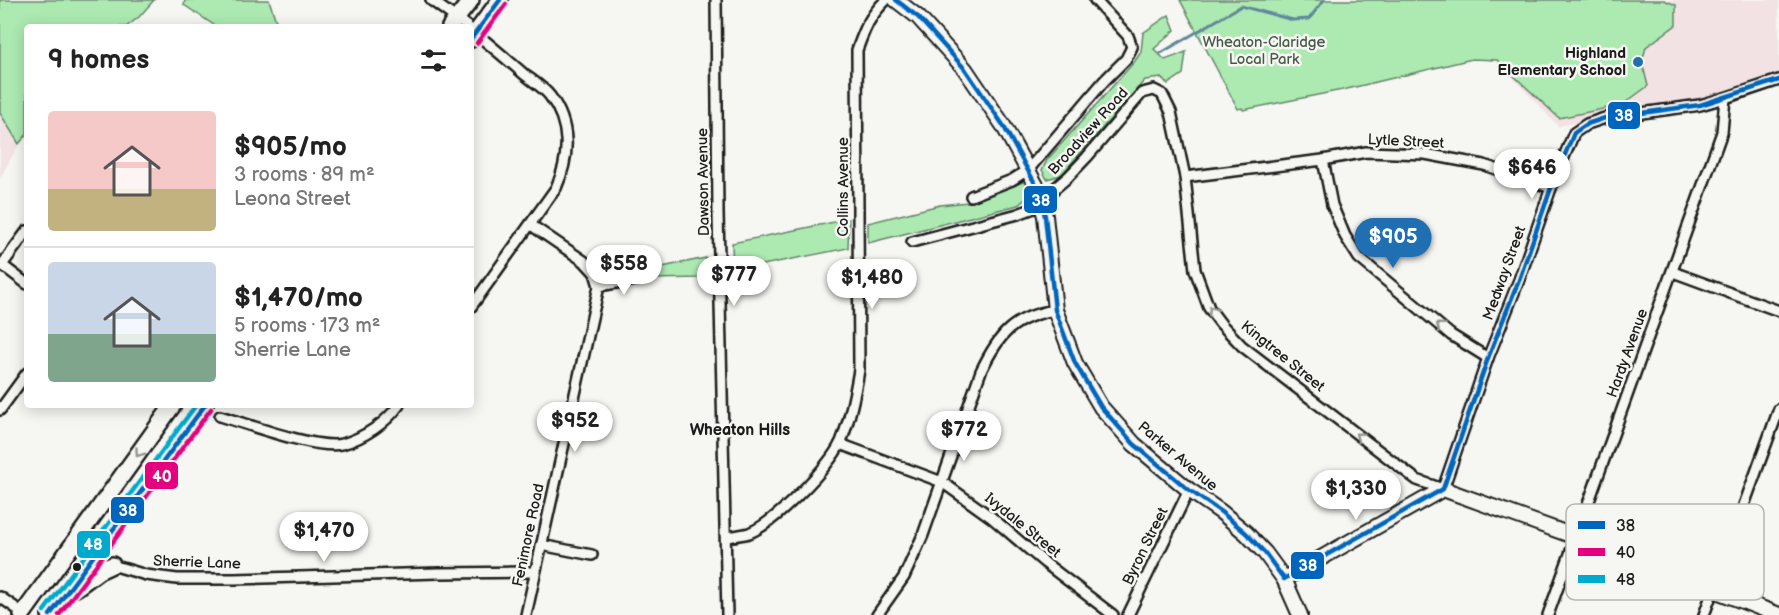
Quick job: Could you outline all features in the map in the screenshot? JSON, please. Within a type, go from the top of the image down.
[{"type":"main road","points":[[466,24],[471,0]]},
{"type":"main road","points":[[471,24],[500,0]]},
{"type":"main road","points":[[22,614],[171,408]]},
{"type":"main road","points":[[50,615],[203,408]]},
{"type":"main road","points":[[62,599],[112,565]]},
{"type":"street","points":[[431,0],[459,24]]},
{"type":"street","name":"Dawson Avenue","points":[[716,0],[718,213],[727,615]]},
{"type":"street","name":"Collins Avenue","points":[[726,537],[749,533],[779,514],[814,479],[840,444],[853,406],[859,370],[857,50],[867,23],[877,8],[886,0]]},
{"type":"street","name":"Parker Avenue","points":[[896,0],[918,17],[965,69],[1003,125],[1028,170],[1037,188],[1045,216],[1055,310],[1075,363],[1101,406],[1134,444],[1246,533],[1265,553],[1284,579],[1300,615]]},
{"type":"street","name":"Broadview Road","points":[[971,196],[1012,180],[1028,170],[1104,81],[1126,59],[1132,47],[1128,36],[1095,0]]},
{"type":"street","points":[[474,36],[549,94],[565,126],[567,152],[564,172],[556,188],[474,303]]},
{"type":"street","name":"Medway Street","points":[[1443,489],[1488,358],[1574,133],[1587,124],[1605,118],[1700,105],[1779,80]]},
{"type":"street","name":"Broadview Road","points":[[912,242],[1018,214],[1042,205],[1142,93],[1154,90]]},
{"type":"street","name":"Kingtree Street","points":[[1154,90],[1162,94],[1171,112],[1185,177],[1195,270],[1209,308],[1242,346],[1417,480],[1443,489]]},
{"type":"street","name":"Hardy Avenue","points":[[1588,504],[1722,132],[1725,98]]},
{"type":"street","name":"Lytle Street","points":[[1185,177],[1323,160],[1366,152],[1425,154],[1484,165],[1551,189]]},
{"type":"street","points":[[1323,160],[1332,205],[1345,236],[1359,258],[1451,335],[1488,358]]},
{"type":"street","points":[[531,225],[584,261],[595,273],[599,286],[645,278]]},
{"type":"street","points":[[24,235],[2,265],[24,282]]},
{"type":"street","points":[[1672,272],[1779,311]]},
{"type":"street","name":"Fenimore Road","points":[[526,615],[599,286]]},
{"type":"street","points":[[877,615],[904,577],[923,535],[981,371],[993,347],[1005,332],[1020,320],[1039,312],[1055,310]]},
{"type":"street","points":[[0,410],[24,377]]},
{"type":"street","points":[[220,416],[302,440],[341,445],[378,427],[396,408]]},
{"type":"street","points":[[1744,504],[1779,409]]},
{"type":"street","name":"Ivydale Street","points":[[840,444],[942,482],[991,517],[1045,563],[1113,615]]},
{"type":"street","points":[[1284,579],[1443,489],[1566,533]]},
{"type":"street","name":"Byron Street","points":[[1128,615],[1190,490]]},
{"type":"street","points":[[541,545],[592,555]]},
{"type":"street","name":"Sherrie Lane","points":[[112,565],[146,575],[177,579],[535,572]]},
{"type":"street","name":"Hardy Avenue","points":[[1548,615],[1566,565]]},
{"type":"street","points":[[0,597],[22,614]]},
{"type":"street","points":[[1704,615],[1709,600]]},
{"type":"street","points":[[1739,600],[1779,615]]},
{"type":"shaded area","name":"Highland Elementary School","points":[[1510,0],[1779,0],[1779,77],[1709,100],[1558,126],[1479,42]]},
{"type":"shaded area","points":[[0,113],[19,144],[0,178]]},
{"type":"green space","points":[[0,0],[154,0],[130,24],[24,24],[24,138],[19,144],[0,113]]},
{"type":"green space","points":[[185,0],[269,0],[277,24],[212,24],[184,5]]},
{"type":"green space","name":"Wheaton-Claridge Local Park","points":[[1180,0],[1664,0],[1676,5],[1676,25],[1646,47],[1642,62],[1648,86],[1622,105],[1559,118],[1497,60],[1472,59],[1347,89],[1243,110],[1238,109]]},
{"type":"green space","points":[[1169,15],[1175,30],[1154,49],[1165,60],[1186,52],[1183,74],[1168,84],[1161,78],[1145,80],[1061,175],[1047,179],[1042,170],[1047,160],[1135,61],[1141,52],[1143,33]]},
{"type":"green space","points":[[1023,182],[1030,195],[1018,205],[868,243],[868,223],[940,205],[968,202]]},
{"type":"green space","points":[[849,219],[848,248],[733,271],[732,243]]},
{"type":"green space","points":[[706,258],[707,277],[649,279],[643,271]]},
{"type":"waterway","points":[[1161,53],[1241,6],[1293,20],[1309,19],[1324,0]]},
{"type":"transit line","name":"38","points":[[474,35],[500,0]]},
{"type":"transit line","name":"38","points":[[896,0],[918,17],[965,69],[1003,125],[1037,187],[1045,216],[1055,310],[1075,363],[1101,407],[1134,444],[1246,533],[1265,553],[1284,579],[1443,489],[1488,358],[1519,280],[1551,188],[1574,133],[1587,124],[1605,118],[1700,105],[1779,80]]},
{"type":"transit line","name":"40","points":[[477,43],[506,4]]},
{"type":"transit line","name":"48","points":[[44,611],[194,408]]},
{"type":"transit line","name":"38","points":[[50,615],[203,408]]},
{"type":"transit line","name":"40","points":[[59,615],[211,409]]},
{"type":"place","name":"Highland Elementary School","points":[[1638,62]]},
{"type":"district","name":"Wheaton Hills","points":[[740,429]]}]
